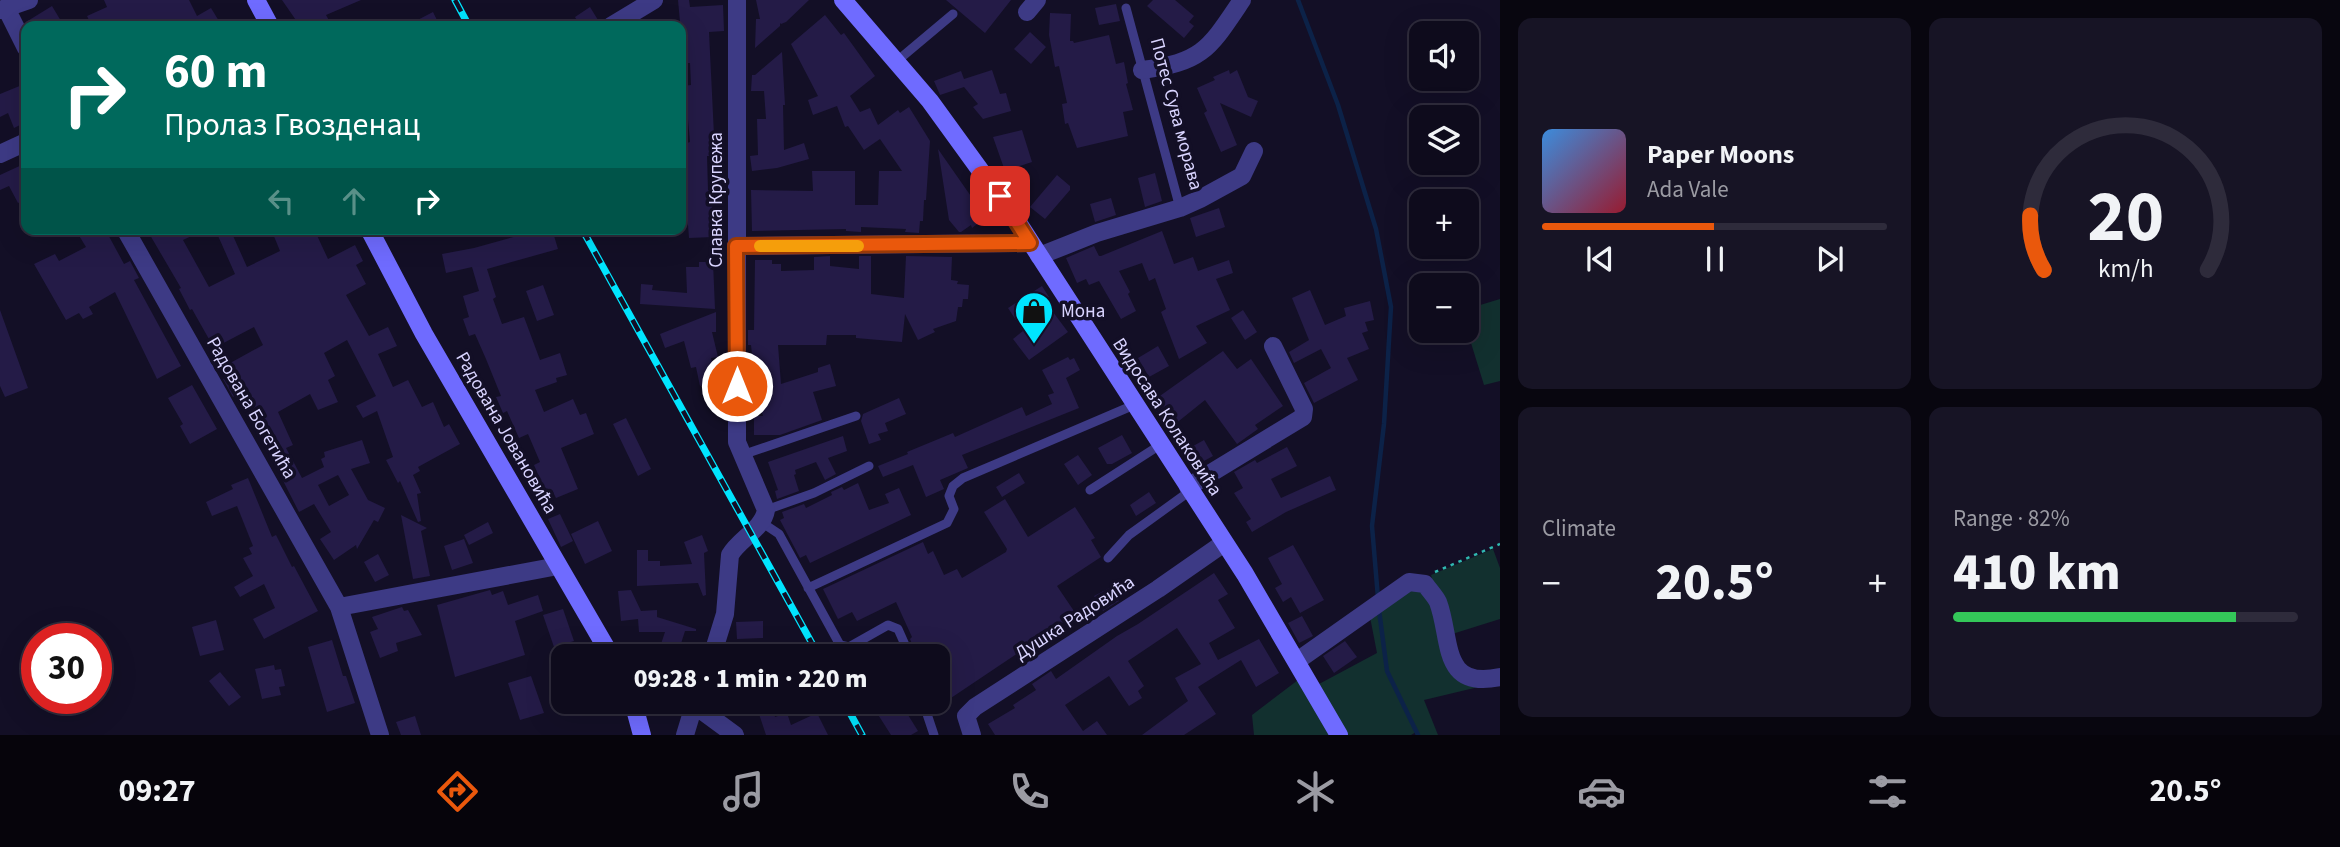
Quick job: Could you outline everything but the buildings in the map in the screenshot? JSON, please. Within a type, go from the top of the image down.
[{"type":"street","points":[[21,40],[3,9],[29,0]]},
{"type":"street","points":[[256,0],[267,21]]},
{"type":"street","points":[[619,21],[654,0]]},
{"type":"street","name":"Славка Крупежа","points":[[737,0],[736,246],[740,448]]},
{"type":"street","name":"Видосава Колаковића","points":[[843,0],[897,61],[972,157],[1224,543],[1339,735]]},
{"type":"street","points":[[1142,70],[1174,65],[1202,53],[1223,29],[1242,0]]},
{"type":"street","points":[[0,154],[21,144]]},
{"type":"street","points":[[1180,208],[1242,176],[1254,151]]},
{"type":"street","name":"Потес Сува морава","points":[[1034,250],[1180,208]]},
{"type":"street","name":"Радована Богетића","points":[[128,235],[339,607],[380,735]]},
{"type":"street","name":"Радована Јовановића","points":[[372,235],[413,314],[558,566],[608,644]]},
{"type":"street","points":[[736,246],[1034,250]]},
{"type":"street","points":[[1189,489],[1303,417],[1304,409],[1273,346]]},
{"type":"street","points":[[716,644],[725,614],[730,555],[734,547],[763,516],[740,448]]},
{"type":"street","name":"Душка Радовића","points":[[972,735],[966,716],[975,707],[1158,589],[1224,543]]},
{"type":"street","points":[[339,607],[558,566]]},
{"type":"street","points":[[1297,661],[1409,582],[1426,584],[1438,601],[1445,640],[1455,668],[1469,678],[1500,677]]},
{"type":"street","points":[[636,714],[642,735]]},
{"type":"street","points":[[685,735],[690,714]]},
{"type":"street","points":[[707,714],[735,735]]},
{"type":"lane","name":"Потес Сува морава","points":[[1125,8],[1180,208]]},
{"type":"lane","points":[[897,61],[954,14]]},
{"type":"lane","points":[[808,588],[947,523],[954,509],[948,496],[953,486],[963,478],[1134,405]]},
{"type":"lane","points":[[740,448],[856,416]]},
{"type":"lane","points":[[1090,490],[1160,445]]},
{"type":"lane","points":[[839,644],[779,534],[763,516],[869,466]]},
{"type":"lane","points":[[1108,558],[1129,535],[1189,489]]},
{"type":"lane","points":[[854,644],[888,625],[898,629],[905,644]]},
{"type":"lane","points":[[927,714],[934,735]]},
{"type":"path","points":[[1409,582],[1500,544]]},
{"type":"green space","points":[[1500,299],[1500,381],[1484,385],[1471,343],[1479,343],[1479,305]]},
{"type":"green space","points":[[1493,549],[1500,568],[1500,619],[1449,635],[1431,575]]},
{"type":"green space","points":[[1414,588],[1424,591],[1433,603],[1452,672],[1491,684],[1424,700],[1438,735],[1418,735],[1416,732],[1411,735],[1348,735],[1319,684],[1377,653],[1370,617]]},
{"type":"green space","points":[[1298,680],[1330,735],[1254,735],[1252,715]]},
{"type":"waterway","points":[[1298,0],[1338,105],[1376,229],[1391,307],[1384,424],[1372,526],[1378,598]]},
{"type":"waterway","points":[[1379,610],[1387,671],[1418,735]]},
{"type":"railway","points":[[455,0],[466,21]]},
{"type":"railway","points":[[585,235],[812,644]]},
{"type":"railway","points":[[851,714],[862,735]]},
{"type":"slow traffic","points":[[760,246],[858,246]]},
{"type":"place","name":"Мона","points":[[1034,345]]},
{"type":"route","points":[[737,386],[736,246],[1030,243],[1000,196]]}]
